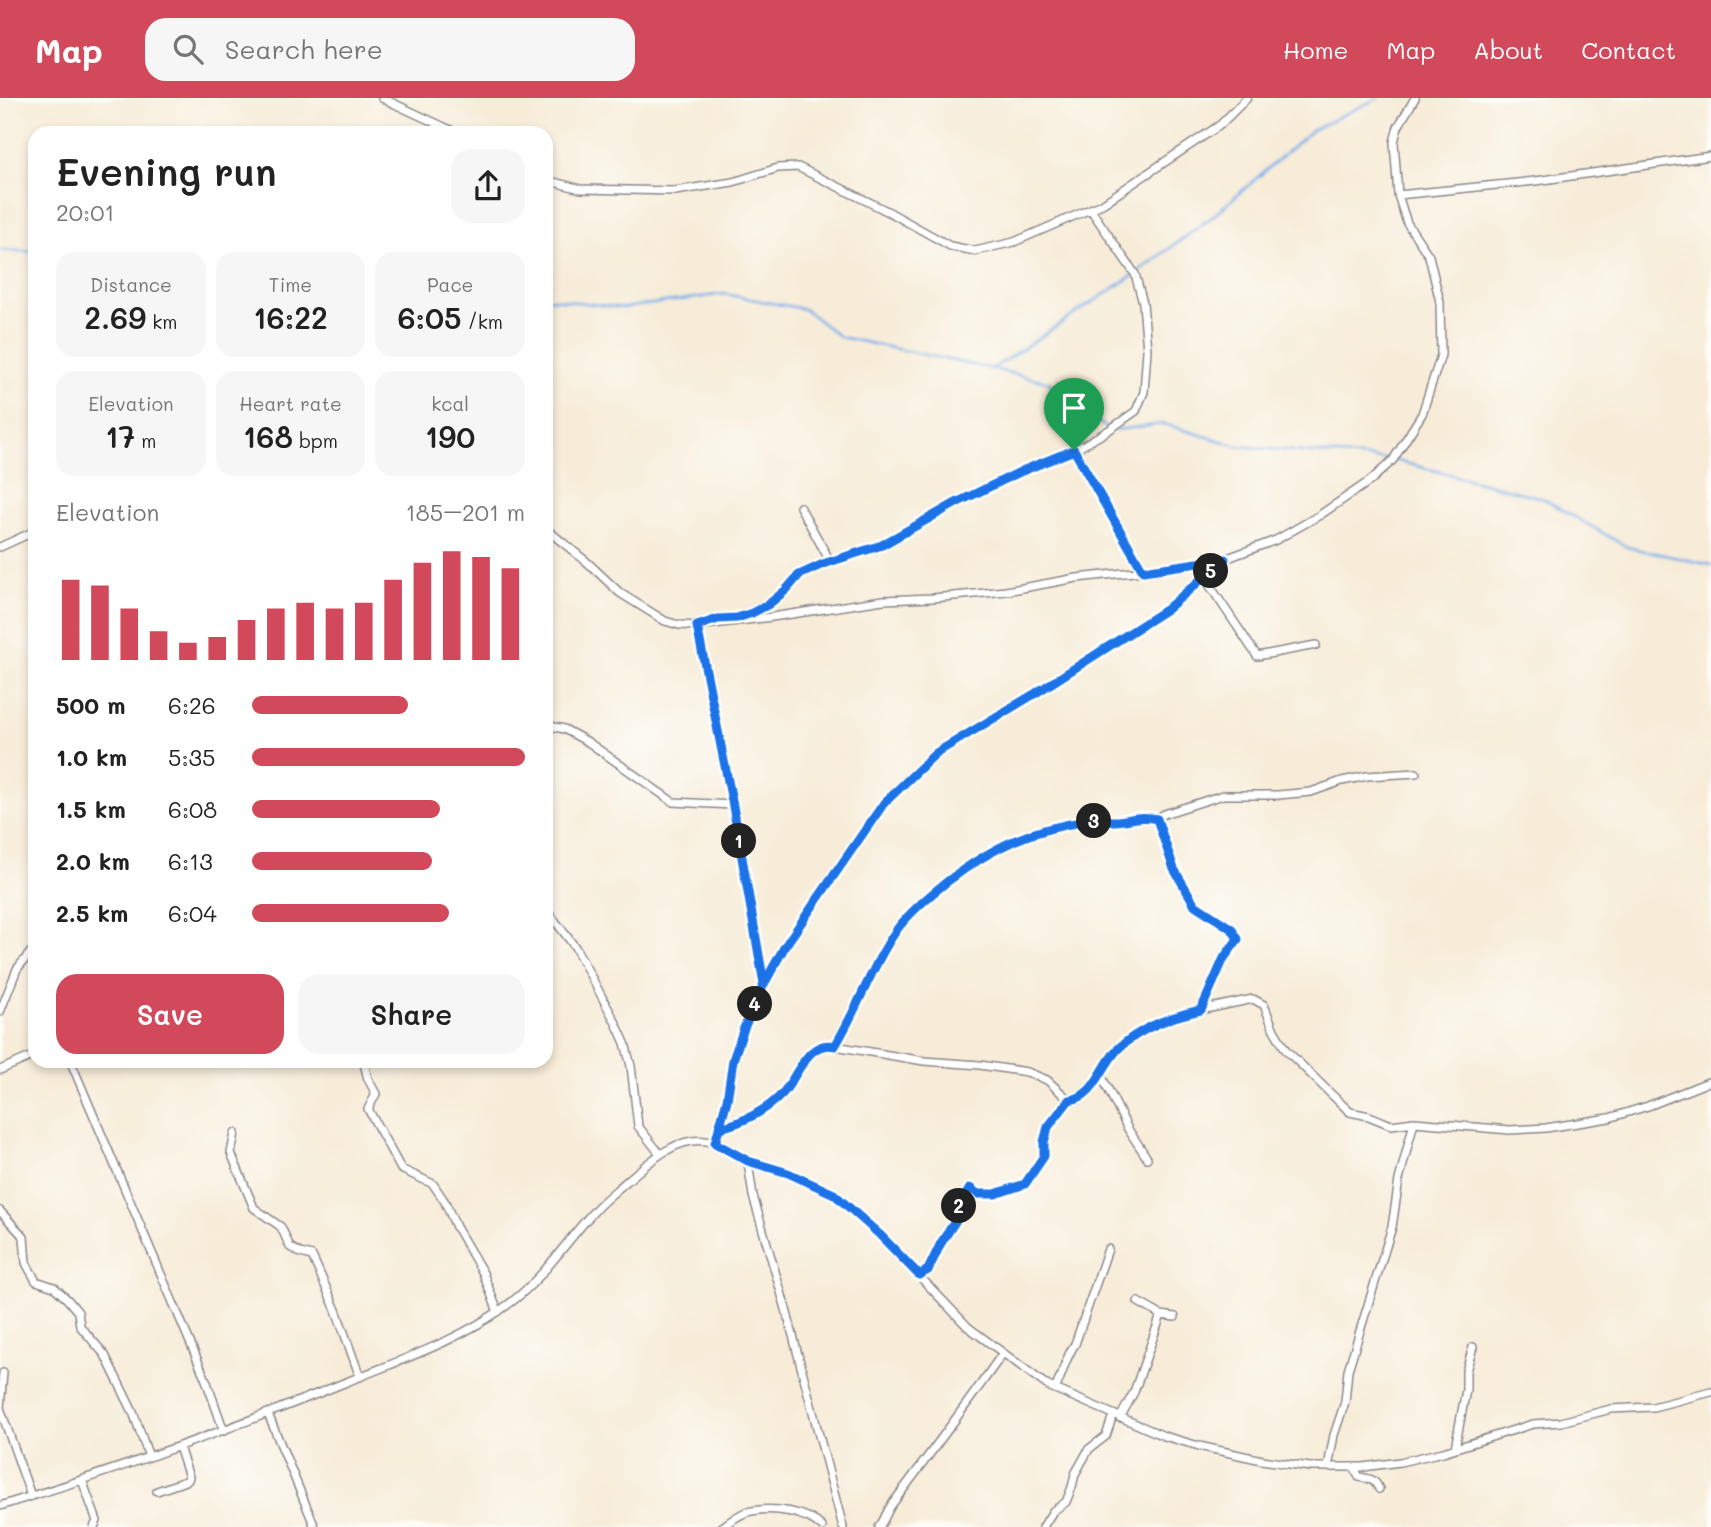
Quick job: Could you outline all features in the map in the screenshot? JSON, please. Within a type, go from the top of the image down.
[{"type":"street","points":[[382,98],[442,126]]},
{"type":"street","points":[[553,182],[581,189],[675,191],[733,182],[778,168],[798,167],[950,246],[975,251],[1014,242],[1091,210],[1220,125],[1247,98]]},
{"type":"street","points":[[553,535],[620,593],[665,621],[701,626],[837,606],[1006,591],[1077,578],[1225,559],[1276,540],[1320,515],[1370,481],[1393,460],[1422,414],[1441,355],[1440,302],[1429,256],[1407,223],[1398,195],[1394,142],[1398,127],[1415,98]]},
{"type":"street","points":[[1398,195],[1536,181],[1711,156]]},
{"type":"street","points":[[701,626],[718,619],[737,618],[769,604],[799,575],[830,561],[882,545],[956,503],[1022,471],[1074,450],[1136,411],[1144,392],[1147,350],[1143,303],[1135,274],[1091,210]]},
{"type":"street","points":[[1074,450],[1143,571]]},
{"type":"street","points":[[800,507],[830,561]]},
{"type":"street","points":[[0,547],[28,534]]},
{"type":"street","points":[[715,1143],[727,1100],[733,1060],[764,984],[785,946],[884,803],[936,753],[1167,609],[1225,559]]},
{"type":"street","points":[[1204,577],[1257,656],[1316,645]]},
{"type":"street","points":[[701,626],[764,984]]},
{"type":"street","points":[[553,727],[564,729],[588,742],[673,802],[733,806]]},
{"type":"street","points":[[835,1046],[860,993],[898,928],[926,898],[976,859],[1000,846],[1034,833],[1090,821],[1117,821],[1142,816],[1157,819],[1164,814],[1223,794],[1278,795],[1311,792],[1367,776],[1416,774]]},
{"type":"street","points":[[1157,819],[1174,869],[1195,905],[1232,929],[1238,939],[1224,958],[1201,1010]]},
{"type":"street","points":[[553,918],[575,947],[616,1023],[631,1066],[638,1126],[660,1154]]},
{"type":"street","points":[[0,1012],[11,980],[28,954]]},
{"type":"street","points":[[919,1275],[928,1270],[958,1217],[959,1206],[970,1188],[978,1194],[995,1194],[1025,1184],[1044,1156],[1048,1127],[1069,1100],[1083,1096],[1118,1048],[1160,1022],[1201,1010],[1258,1000],[1264,1005],[1286,1050],[1350,1112],[1391,1125],[1415,1122],[1510,1130],[1546,1128],[1609,1118],[1711,1081]]},
{"type":"street","points":[[719,1128],[744,1120],[782,1095],[814,1048],[823,1045],[924,1062],[980,1065],[1027,1072],[1047,1080],[1069,1100]]},
{"type":"street","points":[[0,1070],[28,1058]]},
{"type":"street","points":[[73,1068],[206,1380],[224,1431]]},
{"type":"street","points":[[365,1068],[376,1094],[368,1109],[401,1169],[433,1184],[445,1202],[483,1273],[498,1312]]},
{"type":"street","points":[[1100,1073],[1128,1129],[1147,1158]]},
{"type":"street","points":[[1328,1467],[1334,1435],[1345,1402],[1348,1370],[1392,1227],[1399,1180],[1415,1122]]},
{"type":"street","points":[[235,1133],[231,1153],[254,1208],[281,1227],[290,1247],[312,1256],[336,1310],[360,1377]]},
{"type":"street","points":[[0,1506],[224,1431],[445,1343],[498,1312],[526,1290],[597,1207],[660,1154],[684,1143],[700,1141],[715,1143],[748,1161],[788,1173],[834,1194],[880,1235],[968,1327],[1055,1389],[1164,1436],[1199,1446],[1310,1467],[1354,1467],[1401,1462],[1533,1424],[1561,1422],[1611,1409],[1653,1407],[1711,1392]]},
{"type":"street","points":[[748,1161],[753,1196],[786,1309],[843,1527]]},
{"type":"street","points":[[0,1211],[24,1237],[26,1264],[36,1280],[54,1287],[68,1300],[78,1312],[80,1326],[105,1355],[134,1412],[149,1457]]},
{"type":"street","points":[[1055,1389],[1108,1249]]},
{"type":"street","points":[[1138,1302],[1161,1315],[1175,1317]]},
{"type":"street","points":[[1043,1527],[1053,1511],[1066,1502],[1074,1474],[1089,1449],[1107,1436],[1133,1392],[1161,1315]]},
{"type":"street","points":[[1455,1448],[1466,1390],[1466,1371],[1473,1348]]},
{"type":"street","points":[[879,1527],[891,1505],[948,1432],[1003,1353]]},
{"type":"street","points":[[3,1373],[0,1408],[31,1496]]},
{"type":"street","points":[[268,1414],[315,1527]]},
{"type":"street","points":[[157,1491],[188,1480],[178,1447]]},
{"type":"street","points":[[1354,1467],[1359,1477],[1370,1478],[1376,1482],[1379,1489]]},
{"type":"street","points":[[82,1480],[97,1521],[94,1527]]},
{"type":"street","points":[[722,1527],[752,1511],[778,1510],[806,1517],[821,1527]]},
{"type":"waterway","points":[[553,299],[623,308],[724,294],[804,309],[840,337],[992,369],[1135,274],[1212,217],[1312,130],[1378,98]]},
{"type":"waterway","points":[[0,250],[28,252]]},
{"type":"waterway","points":[[993,369],[1048,382],[1109,430]]},
{"type":"waterway","points":[[1115,430],[1164,424],[1238,446],[1393,460],[1542,498],[1627,547],[1711,565]]},
{"type":"route","points":[[1074,450],[1022,471],[956,503],[882,545],[823,564],[799,575],[769,604],[752,613],[697,626],[733,806],[764,984],[733,1060],[727,1100],[719,1128],[715,1143],[748,1161],[788,1173],[834,1194],[919,1275],[928,1270],[958,1217],[959,1206],[970,1188],[978,1194],[995,1194],[1025,1184],[1044,1156],[1048,1127],[1061,1108],[1068,1104],[1069,1100],[1083,1096],[1118,1048],[1130,1039],[1160,1022],[1201,1010],[1224,958],[1238,939],[1232,929],[1195,905],[1168,856],[1157,819],[1142,816],[1117,821],[1090,821],[1034,833],[976,859],[926,898],[898,928],[860,993],[835,1046],[831,1044],[814,1048],[782,1095],[752,1116],[719,1128],[727,1100],[733,1060],[744,1028],[764,984],[785,946],[884,803],[936,753],[1167,609],[1225,559],[1143,571],[1074,450]]}]
